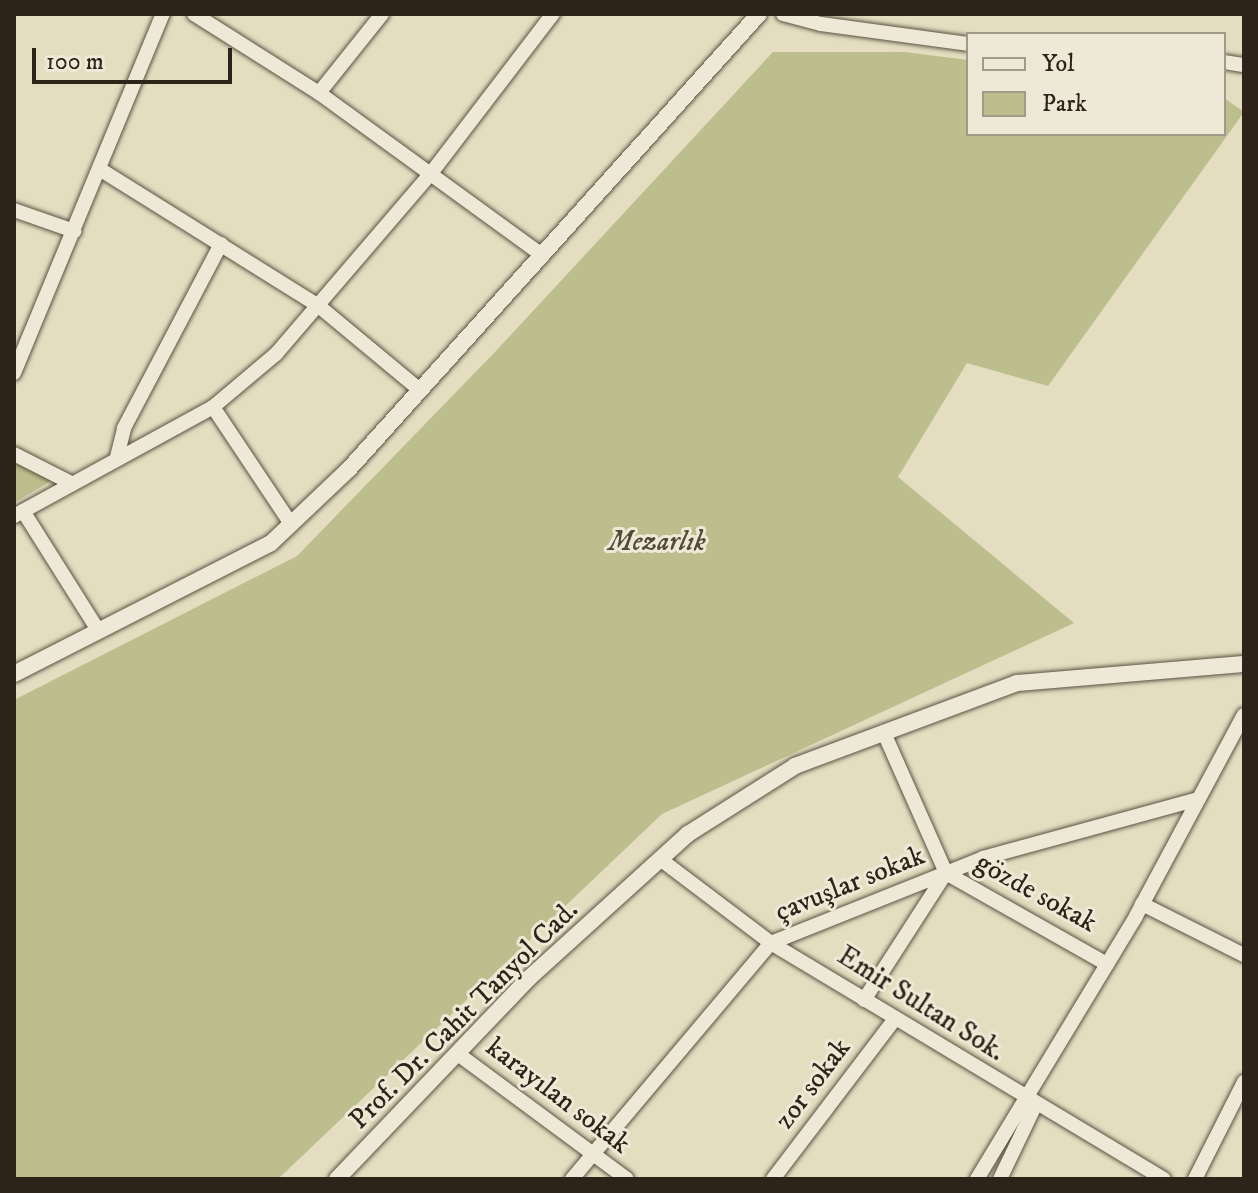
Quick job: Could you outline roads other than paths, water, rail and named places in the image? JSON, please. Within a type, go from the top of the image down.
[{"type":"street","points":[[14,373],[101,170],[163,14]]},
{"type":"street","points":[[194,14],[319,93],[432,172],[542,255]]},
{"type":"street","points":[[319,93],[382,14]]},
{"type":"street","points":[[98,630],[18,513],[213,407],[276,354],[320,307],[432,172],[553,14]]},
{"type":"street","points":[[14,674],[271,543],[420,390],[759,14]]},
{"type":"street","points":[[783,14],[821,24],[966,44]]},
{"type":"street","points":[[101,170],[320,307],[420,390]]},
{"type":"street","points":[[14,210],[74,231]]},
{"type":"street","points":[[117,457],[124,428],[221,244]]},
{"type":"street","points":[[213,407],[291,524]]},
{"type":"street","points":[[14,454],[71,483]]},
{"type":"street","name":"Prof. Dr. Cahit Tanyol Cad.","points":[[337,1179],[528,979],[660,859],[688,834],[795,766],[1017,683],[1244,664]]},
{"type":"street","name":"gözde sokak","points":[[977,1179],[1030,1102],[1244,715]]},
{"type":"street","name":"gözde sokak","points":[[884,733],[946,873],[1107,964]]},
{"type":"street","name":"çavuşlar sokak","points":[[572,1179],[771,943],[946,873],[1198,799]]},
{"type":"street","name":"Emir Sultan Sok.","points":[[660,859],[771,943],[1030,1102],[1163,1179]]},
{"type":"street","points":[[864,1000],[946,873]]},
{"type":"street","name":"gözde sokak","points":[[1142,904],[1244,955]]},
{"type":"street","name":"zor sokak","points":[[773,1179],[895,1019]]},
{"type":"street","name":"karayılan sokak","points":[[458,1054],[627,1179]]},
{"type":"street","points":[[1195,1179],[1244,1082]]},
{"type":"street","name":"gözde sokak","points":[[1000,1179],[1030,1102]]},
{"type":"park label","name":"Mezarlık","points":[[657,542]]}]
